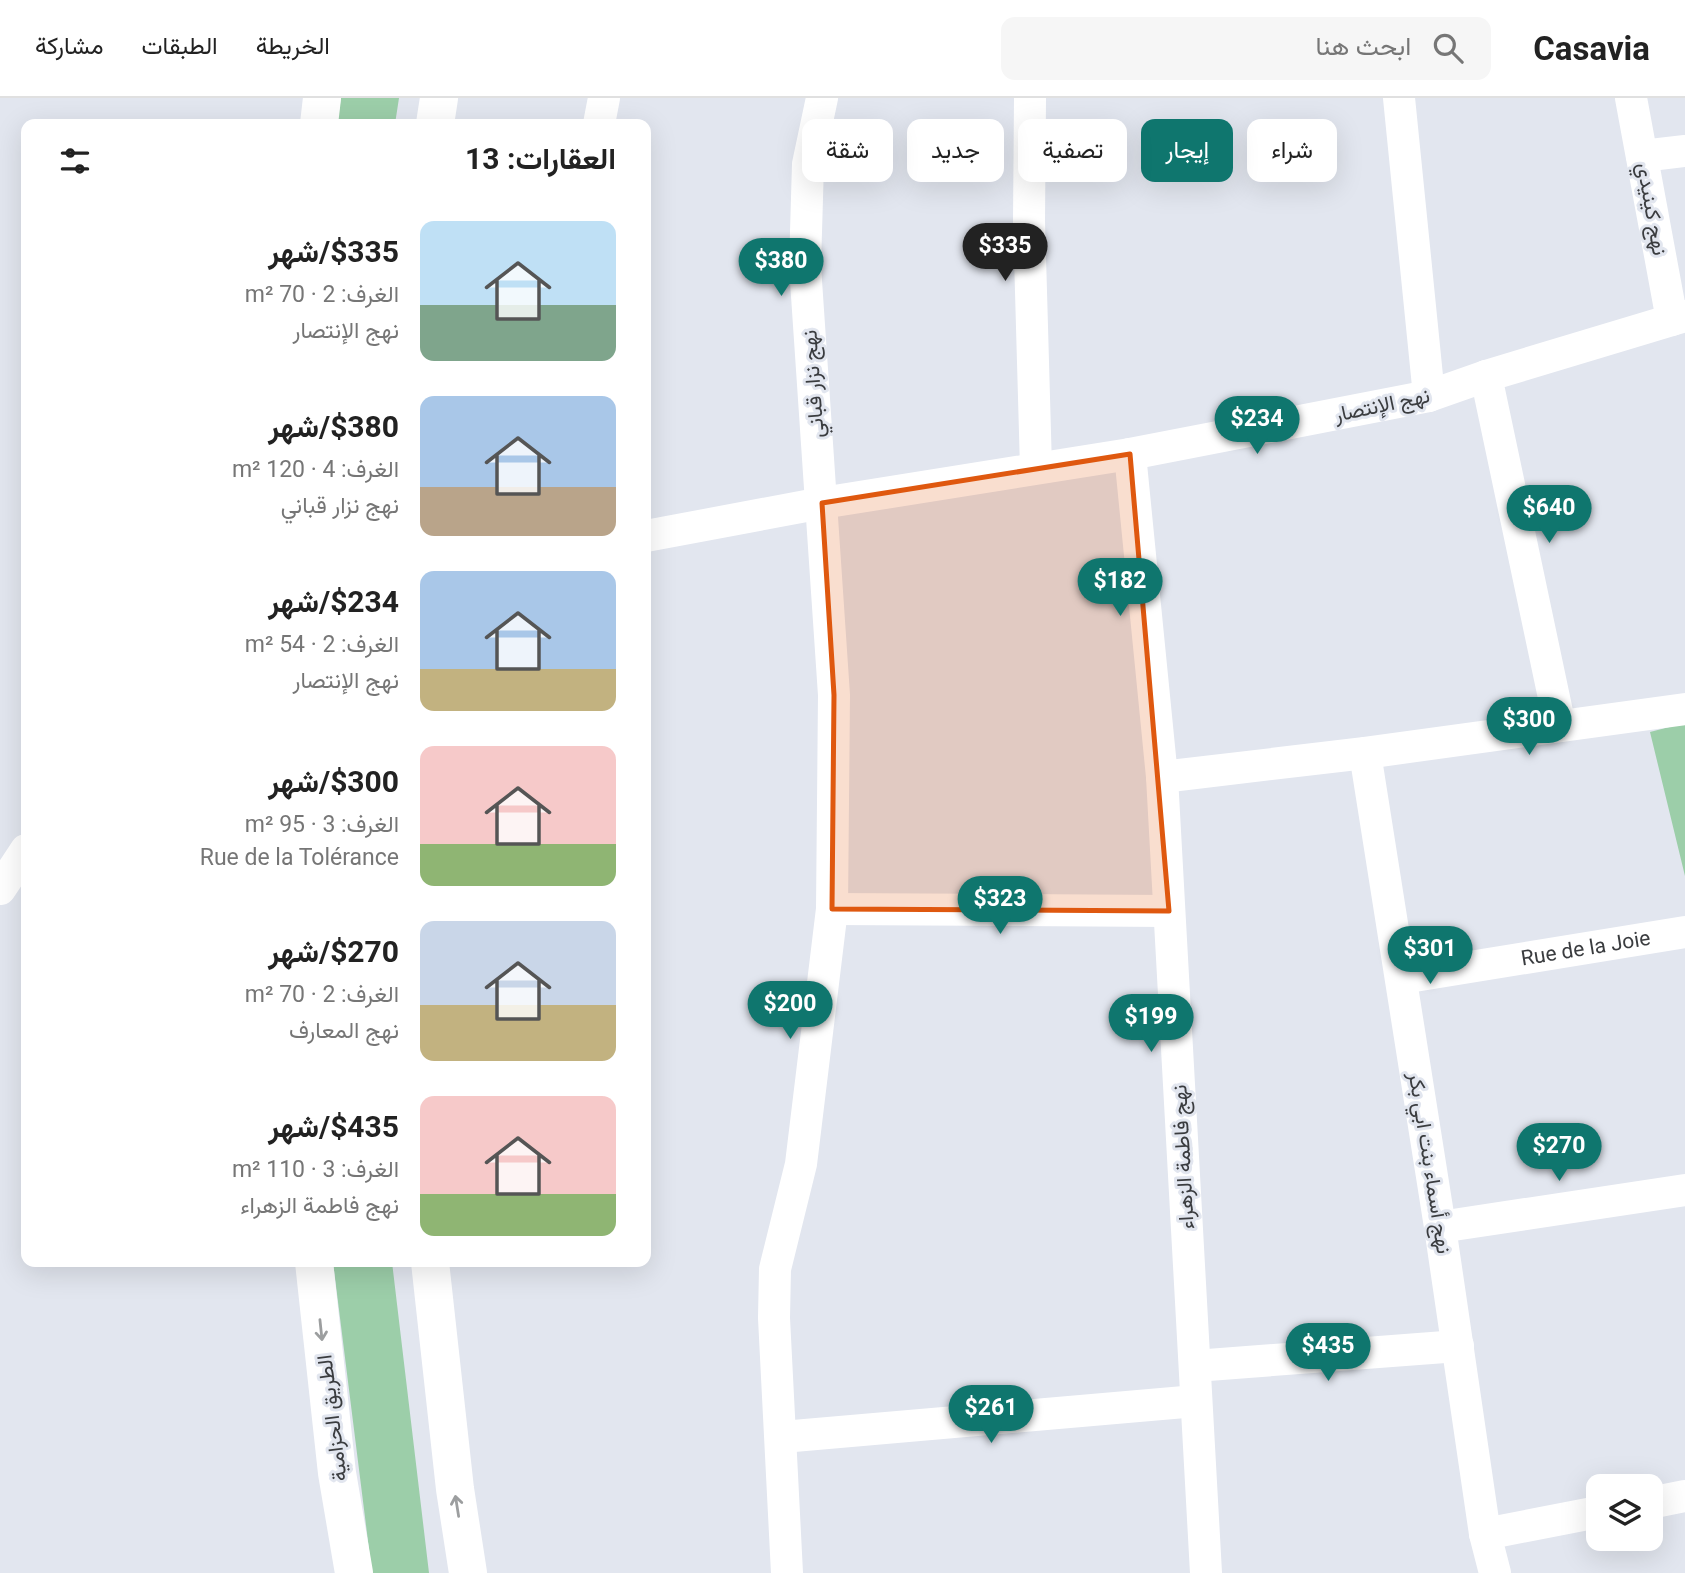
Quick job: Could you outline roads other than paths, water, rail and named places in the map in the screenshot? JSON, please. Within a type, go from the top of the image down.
[{"type":"highway","points":[[320,119],[322,98]]},
{"type":"highway","points":[[436,119],[439,98]]},
{"type":"highway","name":"الطريق الحزامية","points":[[315,1267],[337,1473],[354,1573]]},
{"type":"highway","points":[[430,1267],[454,1489],[468,1573]]},
{"type":"street","points":[[600,119],[604,98]]},
{"type":"street","name":"نهج نزار قباني","points":[[787,1573],[774,1318],[775,1269],[801,1164],[832,909],[834,695],[805,266],[808,164],[822,98]]},
{"type":"street","points":[[1030,98],[1029,221],[1036,468]]},
{"type":"street","points":[[1399,98],[1429,396]]},
{"type":"street","name":"نهج كينيدي","points":[[1631,98],[1678,318]]},
{"type":"street","points":[[1642,156],[1685,151]]},
{"type":"street","name":"نهج الإنتصار","points":[[651,535],[822,503],[1130,454],[1429,396],[1678,318]]},
{"type":"street","points":[[1486,376],[1560,726]]},
{"type":"street","name":"نهج فاطمة الزهراء","points":[[1130,454],[1162,776],[1206,1573]]},
{"type":"street","points":[[1162,776],[1365,753],[1685,709]]},
{"type":"street","name":"نهج أسماء بنت ابي بكر","points":[[1365,753],[1402,978],[1485,1534],[1496,1573]]},
{"type":"street","points":[[0,889],[21,858]]},
{"type":"street","points":[[832,909],[1169,911]]},
{"type":"street","name":"Rue de la Joie","points":[[1402,978],[1685,932]]},
{"type":"street","points":[[1440,1227],[1685,1190]]},
{"type":"street","points":[[1195,1366],[1458,1346]]},
{"type":"street","points":[[782,1437],[1196,1401]]},
{"type":"street","points":[[1663,1500],[1685,1496]]},
{"type":"street","points":[[1485,1534],[1586,1515]]}]
